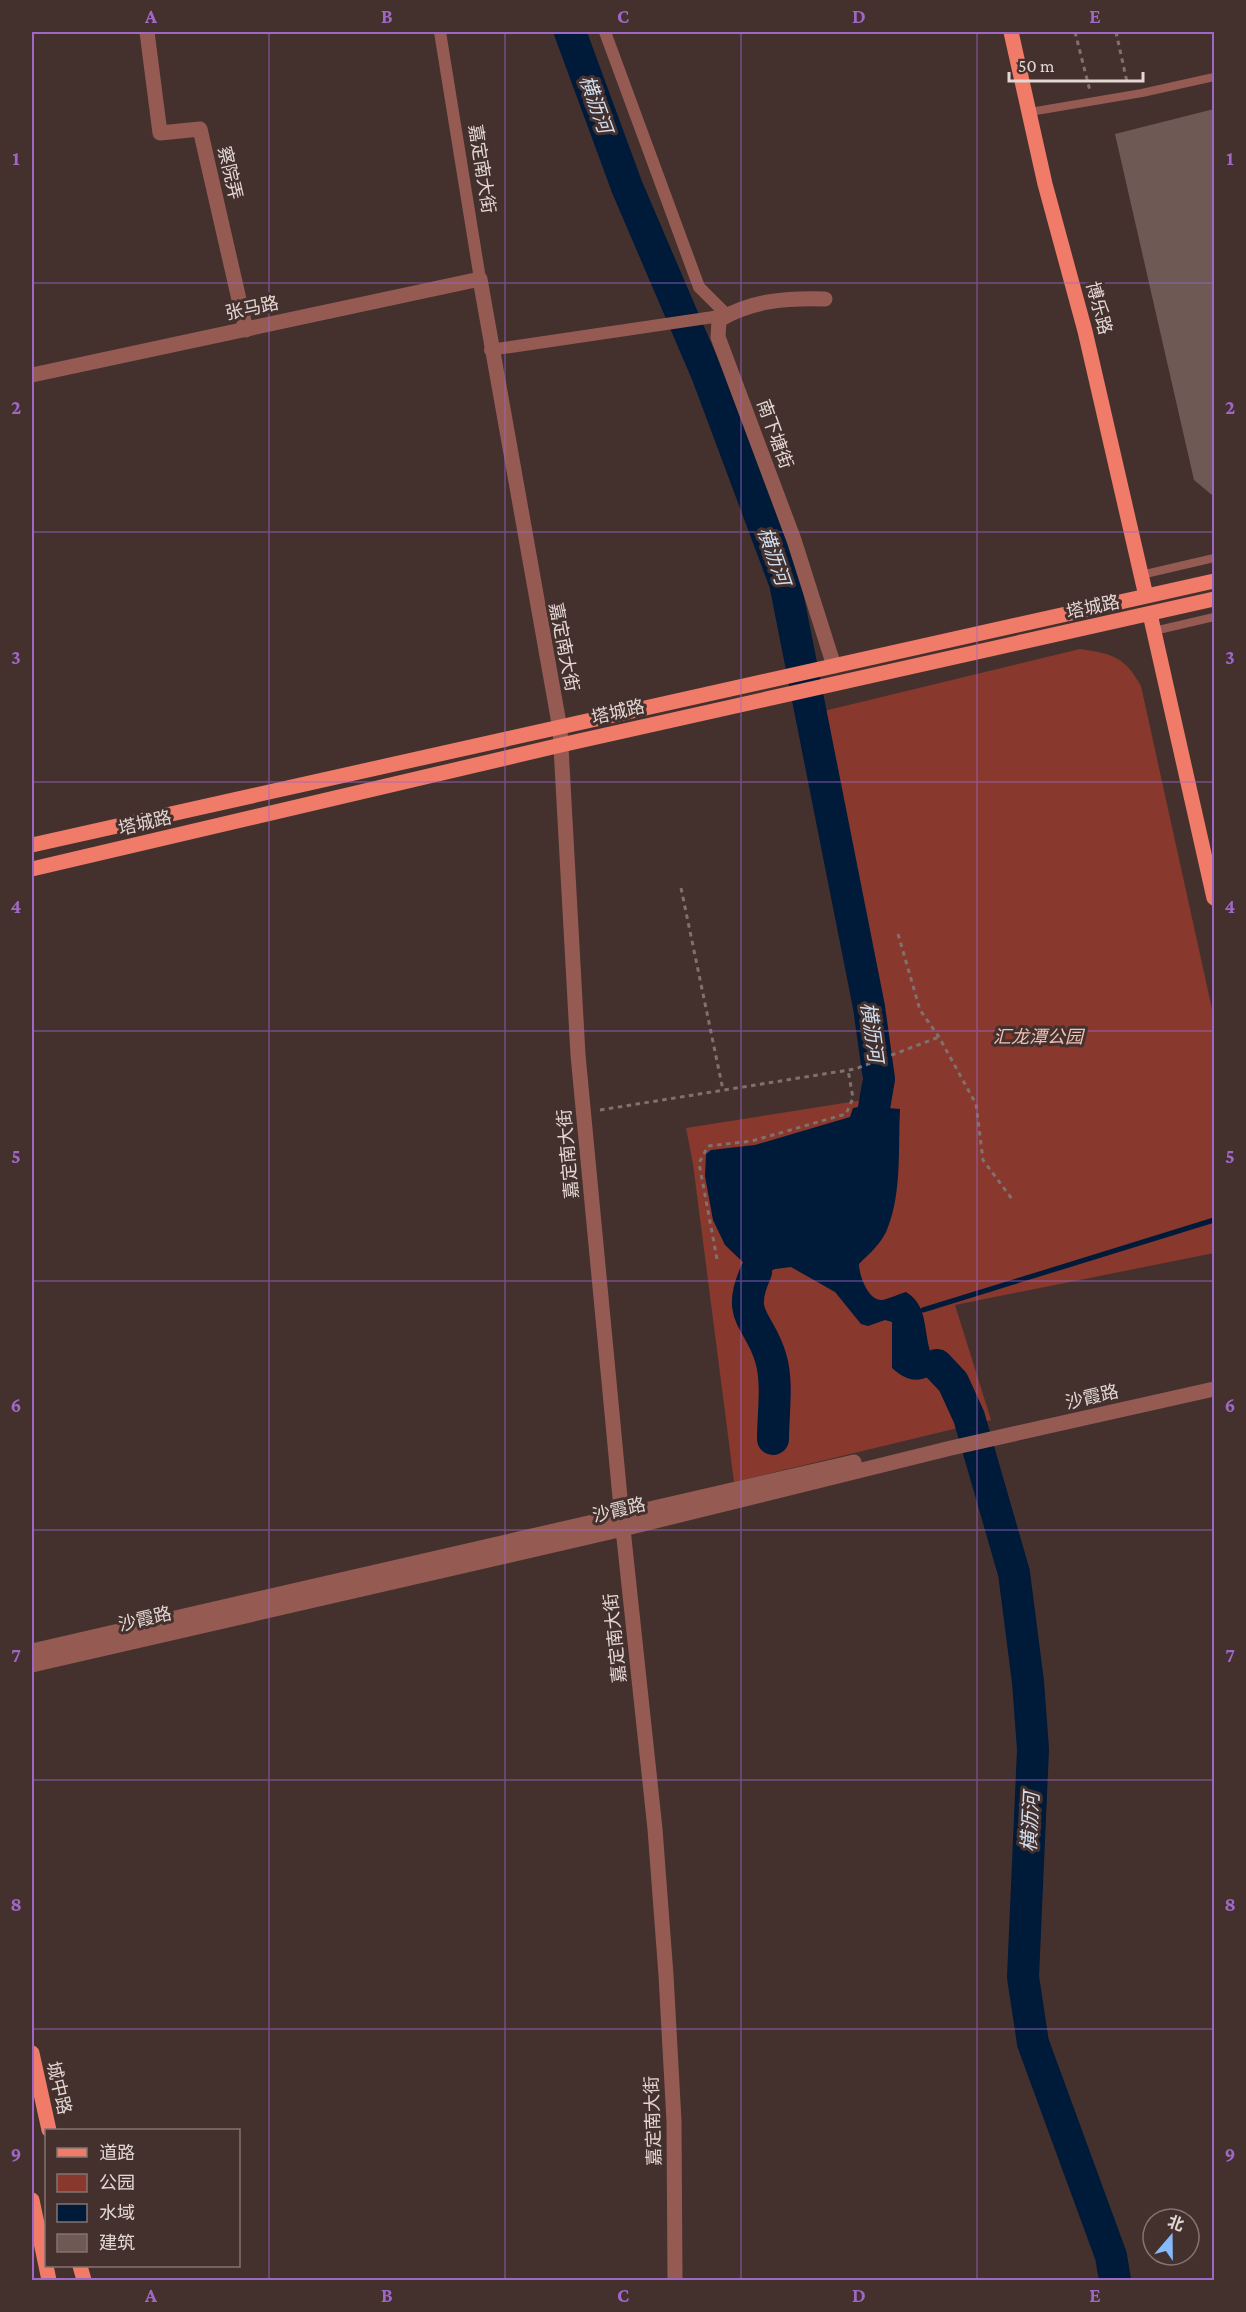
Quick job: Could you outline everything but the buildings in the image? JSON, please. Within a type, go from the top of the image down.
[{"type":"main road","name":"博乐路","points":[[1011,32],[1045,184],[1085,332],[1146,596]]},
{"type":"main road","name":"塔城路","points":[[32,845],[1215,581]]},
{"type":"main road","name":"塔城路","points":[[32,869],[561,745],[1215,599]]},
{"type":"main road","points":[[1150,614],[1215,898]]},
{"type":"main road","name":"城中路","points":[[32,2054],[49,2129]]},
{"type":"main road","points":[[32,2200],[45,2261]]},
{"type":"street","name":"察院弄","points":[[147,32],[160,133],[200,129],[246,330]]},
{"type":"street","name":"嘉定南大街","points":[[440,32],[490,350],[560,729],[584,1112],[622,1521],[655,1829],[674,2121],[675,2280]]},
{"type":"street","points":[[605,32],[699,286],[728,315]]},
{"type":"street","name":"张马路","points":[[32,375],[480,279]]},
{"type":"street","points":[[490,350],[666,326],[728,315],[737,309],[784,298],[825,299]]},
{"type":"street","name":"南下塘街","points":[[728,315],[719,320],[718,337],[794,540],[827,668]]},
{"type":"street","points":[[32,1651],[622,1521],[1215,1381]]},
{"type":"street","name":"沙霞路","points":[[32,1665],[622,1521],[1215,1389]]},
{"type":"lane","points":[[1030,112],[1130,95],[1215,77]]},
{"type":"lane","points":[[1141,575],[1215,558]]},
{"type":"lane","points":[[1154,631],[1215,617]]},
{"type":"path","points":[[1075,32],[1092,102]]},
{"type":"path","points":[[1116,32],[1130,95]]},
{"type":"path","points":[[681,888],[723,1090]]},
{"type":"path","points":[[898,934],[920,1010],[939,1037],[976,1104],[983,1160],[1012,1199]]},
{"type":"path","points":[[584,1112],[848,1071],[939,1037]]},
{"type":"path","points":[[717,1259],[699,1163],[708,1146],[752,1141],[846,1114],[853,1098],[848,1071]]},
{"type":"green space","name":"汇龙潭公园","points":[[1080,649],[1109,655],[1123,662],[1141,686],[1214,1018],[1214,1253],[955,1305],[991,1420],[734,1482],[693,1164],[686,1128],[863,1100],[861,1033],[799,717]]},
{"type":"water","points":[[863,1106],[900,1109],[896,1199],[883,1238],[859,1264],[861,1274],[865,1286],[877,1299],[882,1300],[906,1292],[920,1307],[929,1346],[937,1365],[933,1375],[922,1379],[907,1378],[892,1368],[892,1322],[885,1320],[868,1326],[861,1324],[835,1292],[791,1267],[775,1269],[763,1274],[751,1270],[725,1245],[713,1220],[705,1176],[706,1154],[711,1150],[755,1145],[850,1117],[853,1108]]},
{"type":"waterway","name":"横沥河","points":[[570,32],[627,187],[707,374],[785,583],[869,1007],[879,1079],[874,1108]]},
{"type":"waterway","points":[[923,1310],[1214,1220]]},
{"type":"waterway","points":[[756,1272],[750,1287],[749,1309],[766,1346],[773,1368],[775,1388],[773,1439]]},
{"type":"waterway","name":"横沥河","points":[[937,1365],[953,1382],[969,1417],[1014,1573],[1028,1682],[1033,1749],[1023,1977],[1033,2043],[1111,2256],[1115,2280]]}]
